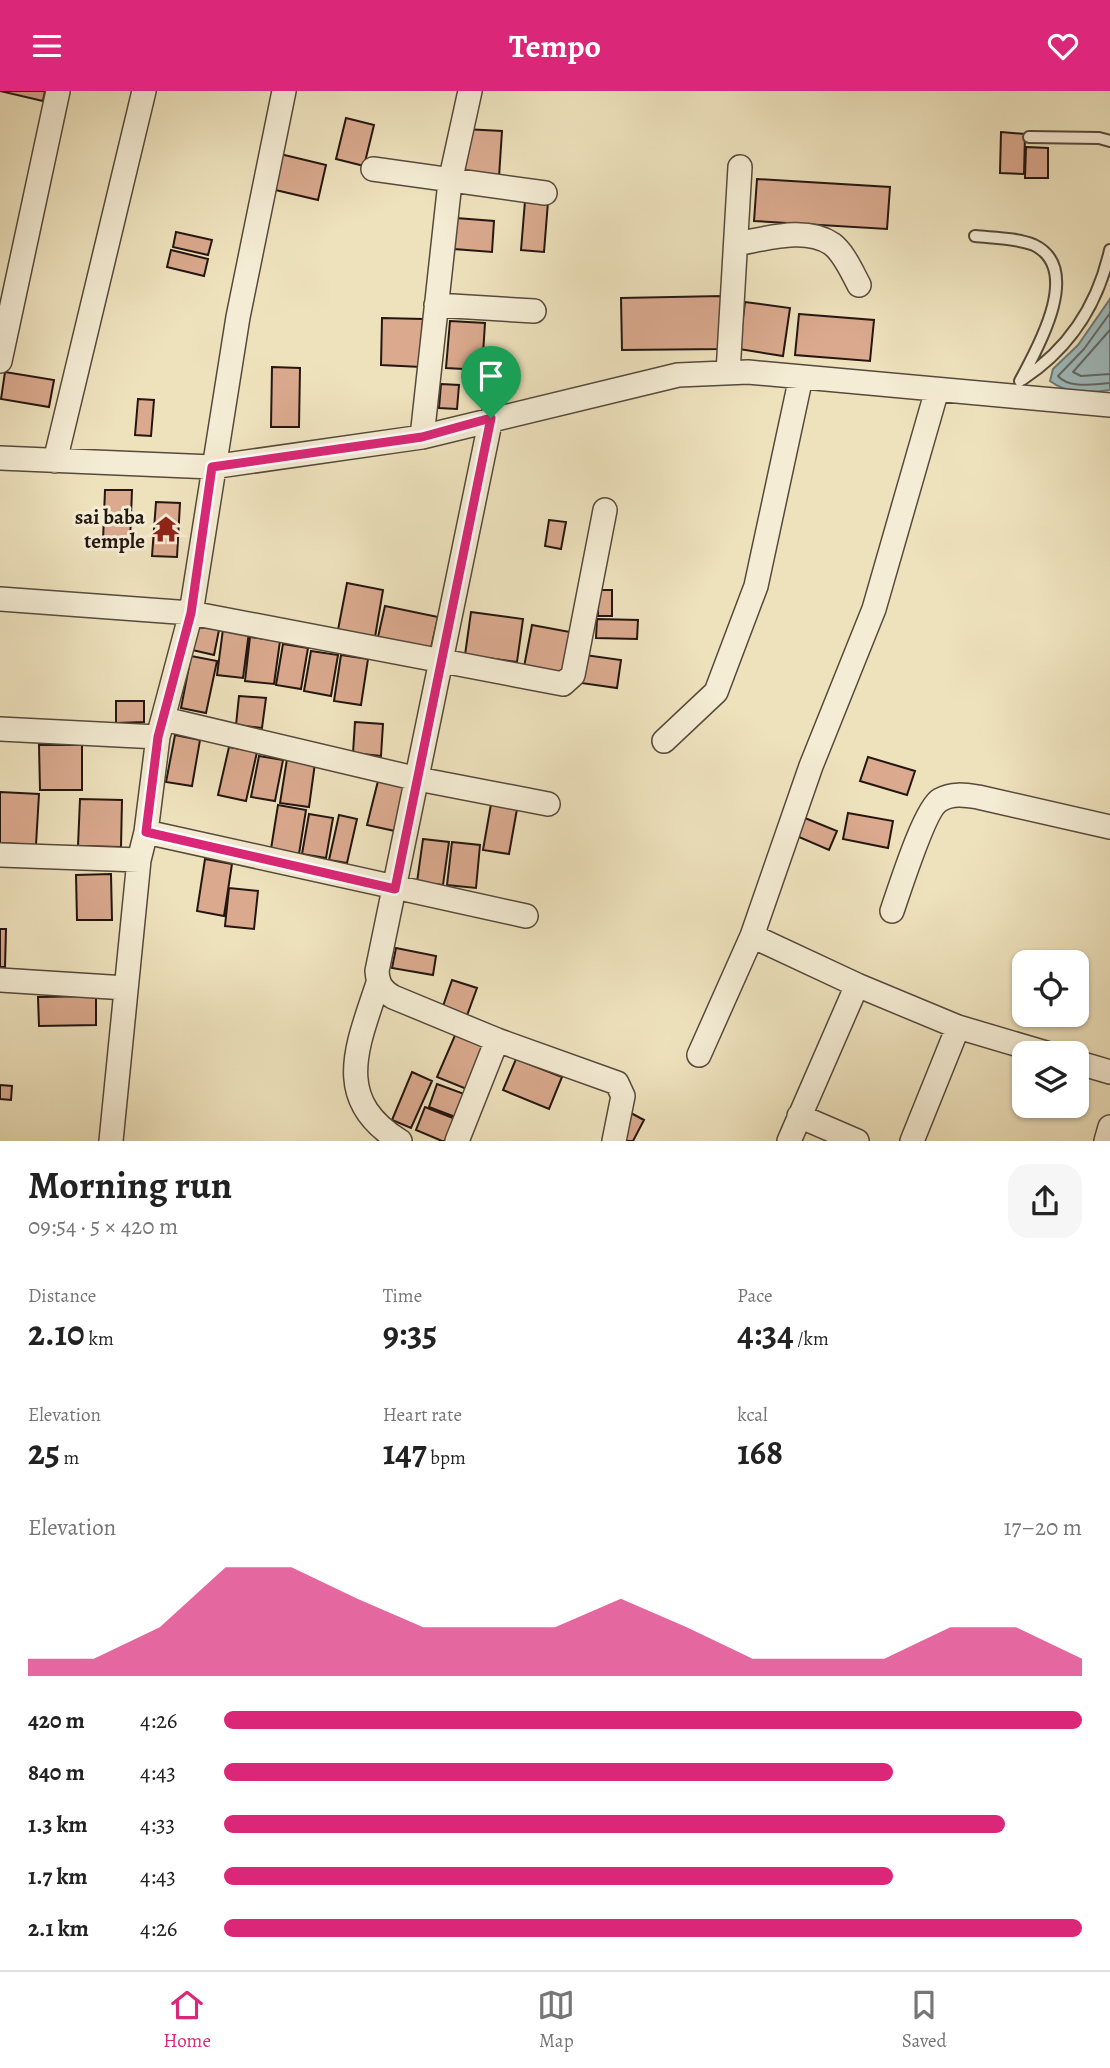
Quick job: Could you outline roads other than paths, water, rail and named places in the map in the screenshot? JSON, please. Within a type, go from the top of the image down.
[{"type":"street","points":[[0,361],[58,91]]},
{"type":"street","points":[[55,461],[144,91]]},
{"type":"street","points":[[111,1140],[139,860],[146,832],[161,728],[191,613],[237,317],[284,91]]},
{"type":"street","points":[[422,437],[450,182],[470,91]]},
{"type":"street","points":[[728,373],[740,167]]},
{"type":"street","points":[[373,169],[450,182],[545,193]]},
{"type":"street","points":[[736,244],[791,235],[811,236],[833,245],[859,285]]},
{"type":"street","points":[[436,305],[534,311]]},
{"type":"street","points":[[0,459],[212,467],[422,437],[491,418],[678,375],[728,373],[802,377],[937,390],[1014,389],[1110,405]]},
{"type":"street","points":[[664,741],[716,692],[756,586],[802,377]]},
{"type":"street","points":[[699,1055],[752,936],[811,766],[874,609],[937,390]]},
{"type":"street","points":[[400,1140],[375,1123],[359,1099],[355,1085],[358,1047],[378,983],[377,971],[491,418]]},
{"type":"street","points":[[0,599],[191,613],[557,684],[568,681],[573,675],[605,510]]},
{"type":"street","points":[[0,729],[161,728],[548,804]]},
{"type":"street","points":[[892,911],[927,817],[938,800],[957,794],[978,797],[1110,827]]},
{"type":"street","points":[[146,832],[526,916]]},
{"type":"street","points":[[0,855],[139,860]]},
{"type":"street","points":[[752,936],[958,1027],[1012,1043]]},
{"type":"street","points":[[0,980],[126,988]]},
{"type":"street","points":[[378,983],[393,997],[497,1040],[617,1083],[623,1096],[614,1140]]},
{"type":"street","points":[[789,1140],[858,985]]},
{"type":"street","points":[[912,1140],[958,1027]]},
{"type":"street","points":[[457,1140],[497,1040]]},
{"type":"street","points":[[1089,1066],[1110,1072]]},
{"type":"street","points":[[799,1117],[858,1140]]},
{"type":"street","points":[[1107,1140],[1110,1127]]},
{"type":"lane","points":[[1029,137],[1099,138],[1110,141]]},
{"type":"lane","points":[[975,236],[1034,246],[1049,259],[1054,276],[1055,306],[1044,337],[1014,389]]},
{"type":"lane","points":[[1014,389],[1065,347],[1080,323],[1106,266],[1110,250]]},
{"type":"water","points":[[1110,299],[1110,390],[1071,390],[1050,381],[1053,369],[1078,345]]},
{"type":"place","name":"sai baba temple","points":[[166,529]]}]
